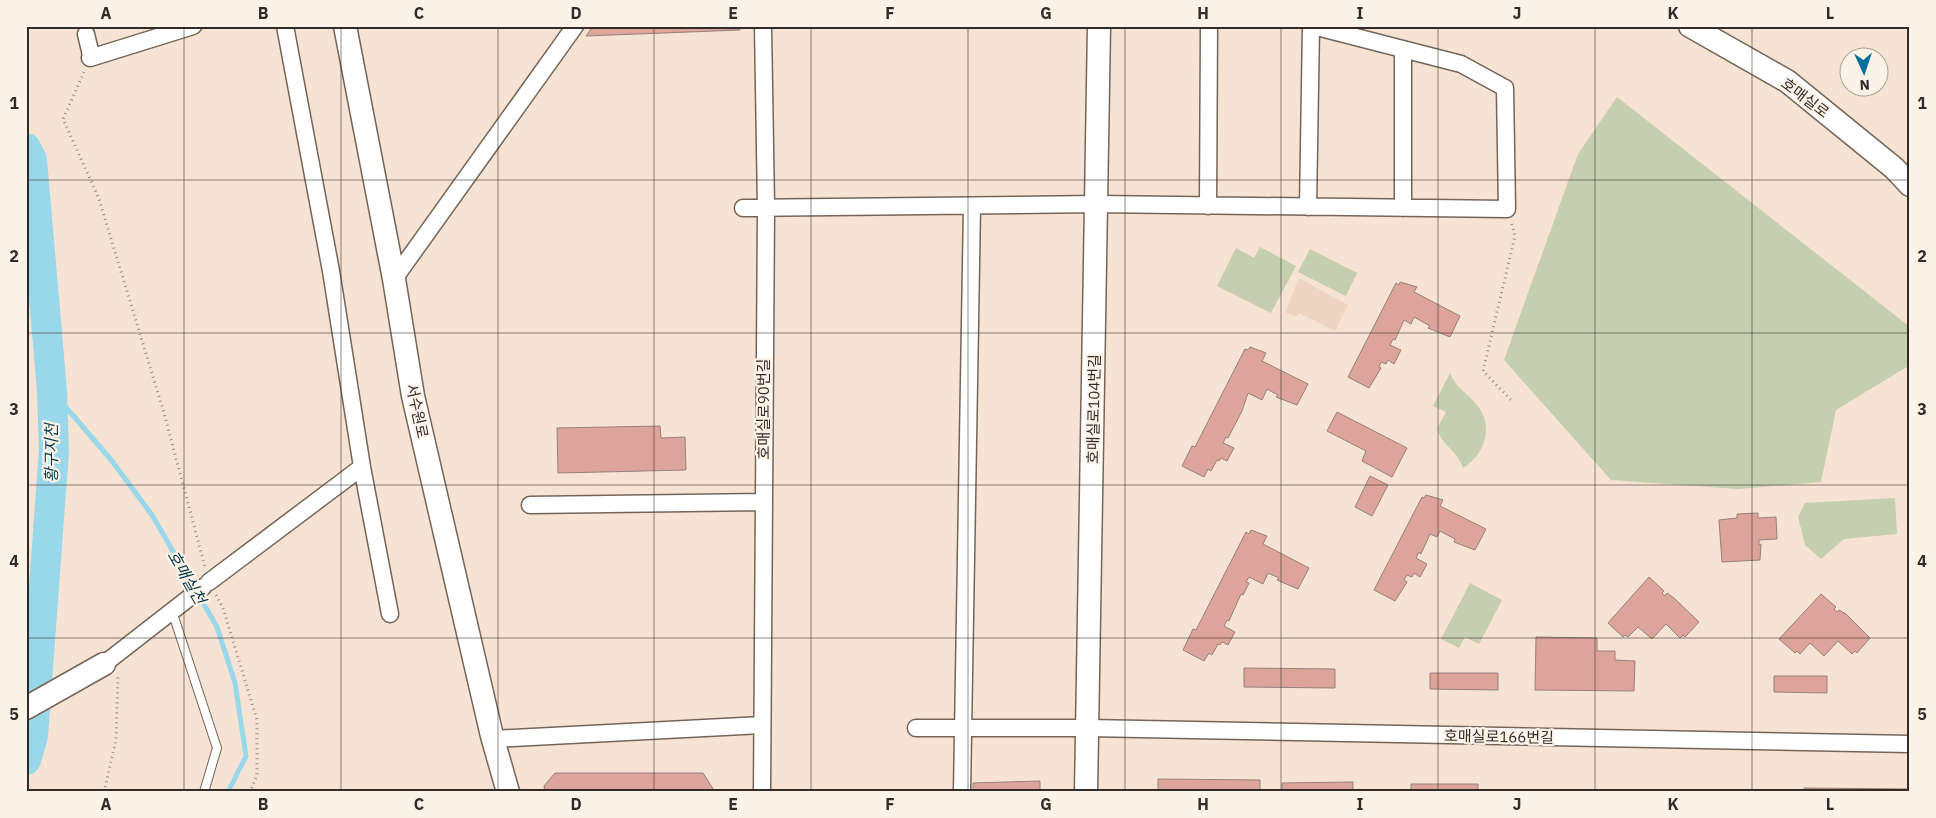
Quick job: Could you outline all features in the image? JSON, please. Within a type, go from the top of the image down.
[{"type":"street","points":[[86,34],[90,58],[193,26]]},
{"type":"street","points":[[285,26],[331,271],[362,467],[390,614]]},
{"type":"street","name":"서수원로","points":[[345,26],[394,279],[413,396],[492,739],[508,792]]},
{"type":"street","points":[[394,279],[575,26]]},
{"type":"street","name":"호매실로90번길","points":[[762,792],[766,208],[763,26]]},
{"type":"street","name":"호매실로104번길","points":[[1086,792],[1100,26]]},
{"type":"street","points":[[1208,206],[1209,26]]},
{"type":"street","points":[[743,208],[1097,204],[1208,206],[1507,209],[1505,88],[1461,64],[1312,26],[1308,207]]},
{"type":"street","name":"호매실로","points":[[1690,26],[1787,82],[1894,168],[1910,185]]},
{"type":"street","points":[[1403,49],[1403,208]]},
{"type":"street","points":[[962,792],[972,206]]},
{"type":"street","points":[[26,708],[109,661],[362,467]]},
{"type":"street","points":[[530,505],[764,502]]},
{"type":"street","points":[[492,739],[762,725]]},
{"type":"street","name":"호매실로166번길","points":[[916,728],[1088,728],[1910,744]]},
{"type":"lane","points":[[177,608],[217,748],[204,792]]},
{"type":"path","points":[[90,58],[63,119],[99,199],[164,413],[206,585],[223,608],[256,720],[257,775],[250,792]]},
{"type":"path","points":[[1507,209],[1515,236],[1483,370],[1513,402]]},
{"type":"path","points":[[104,792],[116,740],[119,680],[109,661]]},
{"type":"shaded area","points":[[1299,278],[1348,305],[1335,331],[1299,313],[1296,317],[1285,312]]},
{"type":"green space","points":[[1617,97],[1910,327],[1910,365],[1836,410],[1821,482],[1738,489],[1611,480],[1504,360],[1578,154]]},
{"type":"green space","points":[[1260,247],[1296,266],[1271,313],[1217,286],[1236,248],[1254,258]]},
{"type":"green space","points":[[1310,249],[1357,273],[1346,296],[1298,272]]},
{"type":"green space","points":[[1450,373],[1459,387],[1477,405],[1485,422],[1485,440],[1477,456],[1463,468],[1458,457],[1442,440],[1437,429],[1446,412],[1433,406]]},
{"type":"green space","points":[[1895,498],[1897,534],[1844,539],[1821,559],[1805,545],[1798,517],[1805,503]]},
{"type":"green space","points":[[1470,583],[1502,600],[1479,644],[1465,637],[1459,648],[1441,639]]},
{"type":"building","points":[[593,26],[739,26],[740,30],[586,36]]},
{"type":"building","points":[[1400,282],[1417,287],[1414,292],[1460,316],[1450,337],[1428,328],[1430,326],[1414,317],[1411,324],[1404,320],[1395,340],[1393,339],[1390,345],[1401,350],[1394,364],[1388,360],[1386,364],[1381,362],[1379,367],[1381,368],[1369,388],[1348,377],[1396,283],[1399,285]]},
{"type":"building","points":[[1250,347],[1266,353],[1262,361],[1308,384],[1297,405],[1276,397],[1278,395],[1267,389],[1262,400],[1248,393],[1242,411],[1228,438],[1226,437],[1223,443],[1234,448],[1227,461],[1221,458],[1219,461],[1217,460],[1211,471],[1208,469],[1204,477],[1182,466],[1192,446],[1195,447],[1245,349],[1248,350]]},
{"type":"building","points":[[1337,412],[1407,448],[1392,477],[1362,461],[1366,451],[1327,431]]},
{"type":"building","points":[[660,426],[661,438],[685,437],[686,470],[558,473],[557,428]]},
{"type":"building","points":[[1370,476],[1388,485],[1372,516],[1355,507]]},
{"type":"building","points":[[1426,495],[1443,500],[1440,506],[1486,529],[1475,550],[1454,542],[1455,539],[1440,531],[1437,537],[1430,534],[1421,554],[1419,552],[1416,558],[1427,564],[1420,577],[1414,573],[1412,577],[1407,575],[1404,580],[1407,582],[1395,601],[1374,590],[1422,497],[1424,498]]},
{"type":"building","points":[[1758,513],[1758,518],[1776,517],[1777,539],[1759,540],[1759,545],[1761,544],[1760,560],[1722,562],[1719,520],[1737,518],[1737,514]]},
{"type":"building","points":[[1251,530],[1267,536],[1263,544],[1309,568],[1298,589],[1277,580],[1279,578],[1268,573],[1263,584],[1249,577],[1246,582],[1249,583],[1243,595],[1241,594],[1229,621],[1227,620],[1224,626],[1235,632],[1228,645],[1222,642],[1220,645],[1218,644],[1212,655],[1209,653],[1204,661],[1183,650],[1193,629],[1196,630],[1246,532],[1249,534]]},
{"type":"building","points":[[1649,577],[1664,591],[1662,593],[1665,596],[1667,593],[1674,598],[1699,622],[1685,637],[1683,635],[1680,638],[1666,624],[1652,639],[1638,627],[1628,637],[1625,635],[1623,637],[1608,623]]},
{"type":"building","points":[[1821,594],[1836,607],[1834,609],[1837,612],[1839,610],[1846,614],[1870,638],[1857,653],[1855,651],[1852,654],[1838,641],[1824,656],[1810,643],[1800,654],[1797,651],[1795,653],[1779,639]]},
{"type":"building","points":[[1536,637],[1597,638],[1597,651],[1615,651],[1615,660],[1635,661],[1634,691],[1535,690]]},
{"type":"building","points":[[1244,668],[1335,669],[1335,688],[1244,687]]},
{"type":"building","points":[[1430,673],[1498,673],[1498,690],[1430,689]]},
{"type":"building","points":[[1774,676],[1827,676],[1827,693],[1774,692]]},
{"type":"building","points":[[555,773],[703,773],[715,792],[545,792],[544,786]]},
{"type":"building","points":[[1158,779],[1260,780],[1260,792],[1158,792]]},
{"type":"building","points":[[1040,781],[1040,792],[973,792],[973,783]]},
{"type":"building","points":[[1353,782],[1353,792],[1282,792],[1282,783]]},
{"type":"building","points":[[1411,784],[1478,784],[1478,792],[1411,792]]},
{"type":"building","points":[[1804,788],[1910,789],[1910,792],[1804,792]]},
{"type":"waterway","name":"황구지천","points":[[26,148],[32,160],[52,391],[54,450],[33,736],[26,760]]},
{"type":"waterway","name":"호매실천","points":[[52,391],[112,461],[152,515],[217,627],[235,683],[246,756],[228,792]]}]
